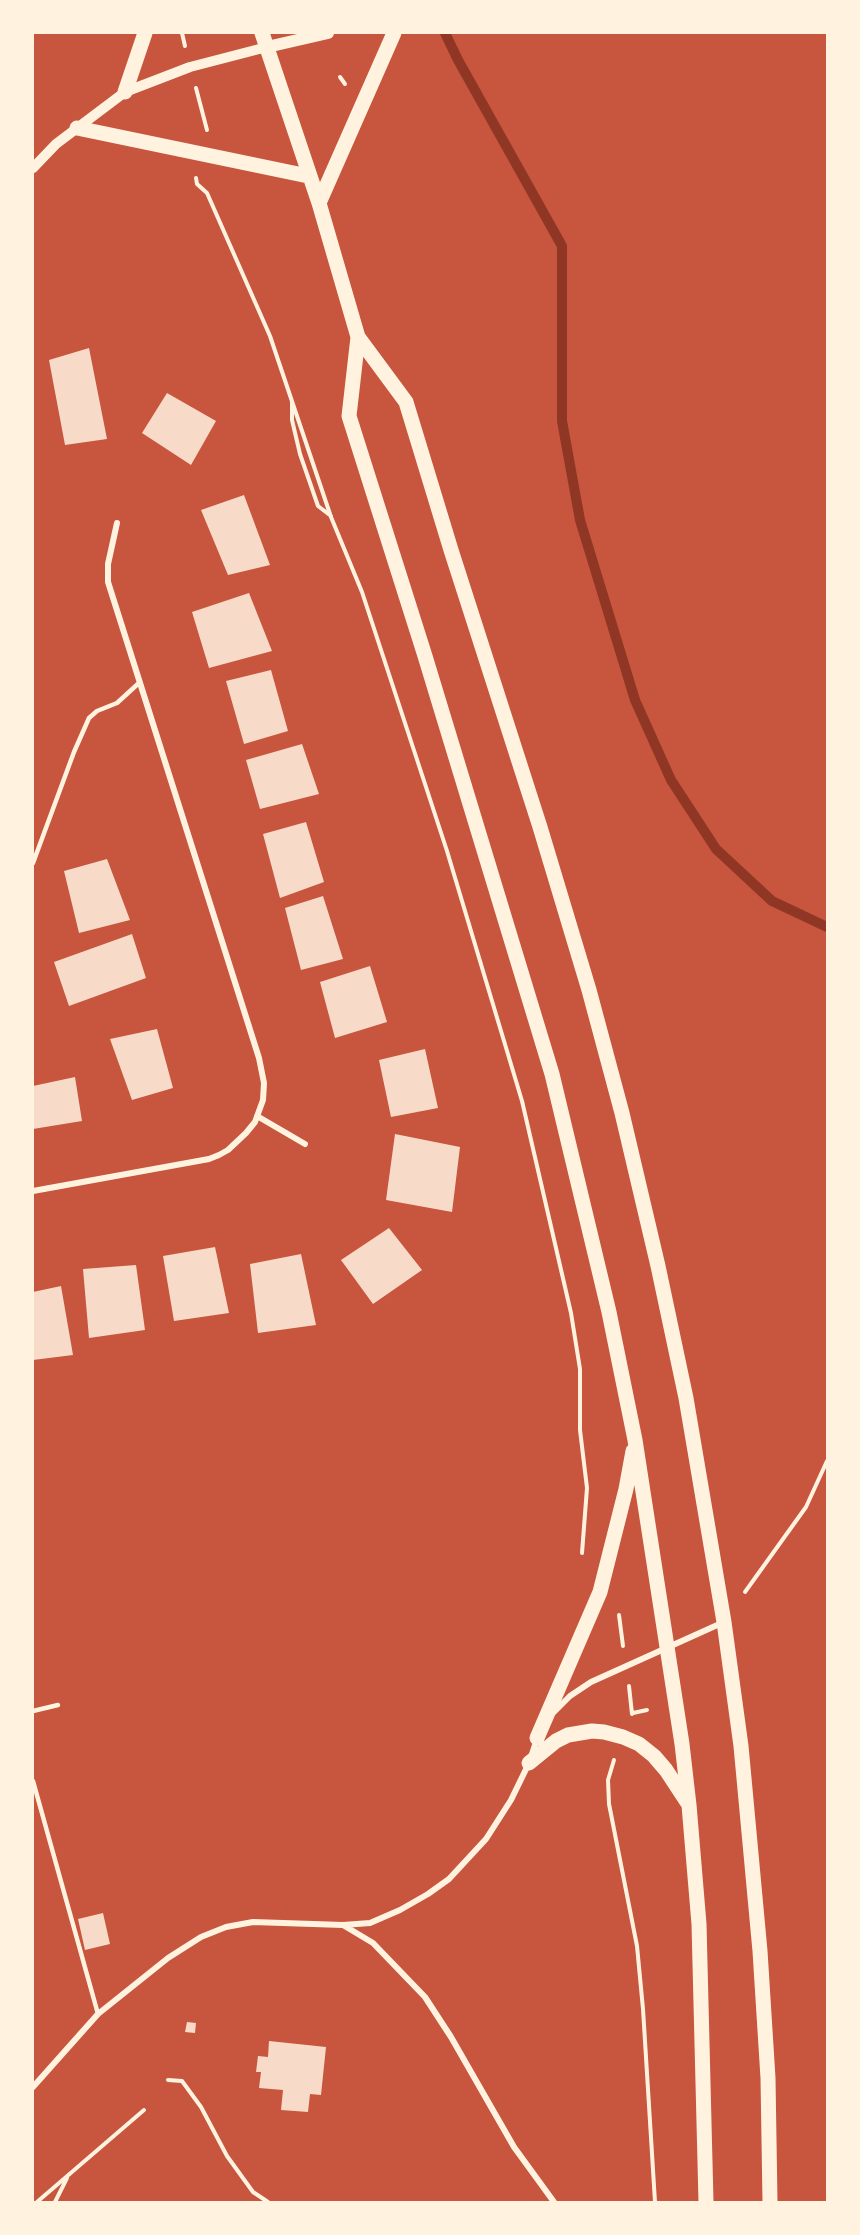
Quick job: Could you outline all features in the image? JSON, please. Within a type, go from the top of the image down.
[{"type":"main road","points":[[125,92],[145,33]]},
{"type":"main road","points":[[328,33],[264,40],[319,203],[358,337],[406,402],[540,826],[589,990],[622,1113],[686,1398],[724,1622],[741,1746],[755,1882],[768,2078],[770,2202]]},
{"type":"main road","points":[[319,203],[394,33]]},
{"type":"main road","points":[[77,128],[308,176]]},
{"type":"main road","points":[[358,337],[349,416],[425,656],[552,1074],[602,1278],[635,1440],[682,1744],[689,1805],[699,1924],[706,2202]]},
{"type":"main road","points":[[537,1738],[600,1592],[626,1489],[635,1440]]},
{"type":"main road","points":[[529,1762],[556,1741],[568,1735],[592,1731],[623,1737],[639,1744],[654,1756],[689,1805]]},
{"type":"street","points":[[33,168],[56,144],[125,92],[264,40]]},
{"type":"street","points":[[33,1191],[208,1159],[237,1143],[257,1116],[263,1100],[262,1070],[107,575],[117,523]]},
{"type":"street","points":[[257,1116],[305,1144]]},
{"type":"street","points":[[33,2086],[98,2014],[168,1958],[201,1937],[226,1927],[253,1922],[343,1925],[370,1923],[400,1910],[449,1879],[467,1862],[493,1830],[511,1800],[529,1762],[537,1738],[548,1719],[578,1689],[724,1622]]},
{"type":"street","points":[[343,1925],[373,1943],[425,1997],[451,2037],[514,2147],[554,2202]]},
{"type":"lane","points":[[33,863],[89,718],[97,711],[117,703],[140,682]]},
{"type":"lane","points":[[33,1712],[58,1705]]},
{"type":"lane","points":[[33,1782],[98,2014]]},
{"type":"path","points":[[199,171],[196,178],[197,184],[207,193],[270,336],[331,517],[363,592],[443,840],[524,1112],[571,1313],[580,1370],[580,1430],[587,1488],[581,1562]]},
{"type":"path","points":[[292,398],[292,420],[300,454],[318,506],[331,517]]},
{"type":"path","points":[[724,1622],[806,1507],[827,1461]]},
{"type":"path","points":[[632,1713],[647,1710]]},
{"type":"path","points":[[616,1752],[608,1780],[609,1804],[637,1946],[655,2202]]},
{"type":"path","points":[[168,2080],[182,2081],[201,2107],[227,2156],[253,2192],[268,2202]]},
{"type":"path","points":[[37,2202],[144,2110]]},
{"type":"path","points":[[56,2202],[69,2175]]},
{"type":"building","points":[[89,348],[107,439],[65,445],[49,360]]},
{"type":"building","points":[[167,393],[216,421],[191,465],[142,433]]},
{"type":"building","points":[[244,495],[270,565],[228,575],[201,510]]},
{"type":"building","points":[[249,593],[272,651],[209,668],[192,612]]},
{"type":"building","points":[[271,670],[288,731],[244,744],[226,681]]},
{"type":"building","points":[[302,744],[319,794],[260,809],[246,760]]},
{"type":"building","points":[[306,822],[324,882],[280,898],[263,834]]},
{"type":"building","points":[[107,859],[130,920],[79,933],[64,871]]},
{"type":"building","points":[[323,896],[343,959],[301,970],[285,908]]},
{"type":"building","points":[[132,934],[146,978],[69,1006],[54,962]]},
{"type":"building","points":[[370,966],[387,1022],[335,1038],[320,982]]},
{"type":"building","points":[[157,1029],[173,1088],[132,1100],[110,1039]]},
{"type":"building","points":[[425,1049],[438,1108],[391,1117],[379,1060]]},
{"type":"building","points":[[75,1077],[82,1121],[33,1129],[33,1086]]},
{"type":"building","points":[[395,1134],[460,1147],[452,1212],[386,1200]]},
{"type":"building","points":[[389,1228],[422,1270],[373,1304],[341,1260]]},
{"type":"building","points":[[215,1247],[229,1313],[174,1321],[163,1256]]},
{"type":"building","points":[[301,1254],[316,1325],[258,1333],[250,1264]]},
{"type":"building","points":[[136,1265],[145,1330],[89,1338],[83,1269]]},
{"type":"building","points":[[61,1286],[73,1355],[33,1360],[33,1292]]},
{"type":"building","points":[[103,1913],[110,1944],[85,1950],[78,1919]]},
{"type":"building","points":[[187,2022],[196,2023],[195,2033],[185,2032]]},
{"type":"building","points":[[269,2041],[326,2047],[321,2095],[310,2094],[308,2112],[281,2110],[283,2090],[259,2088],[261,2072],[256,2072],[258,2056],[268,2057]]},
{"type":"waterway","points":[[445,33],[562,246],[562,421],[580,520],[635,700],[671,780],[716,849],[772,901],[827,927]]}]
